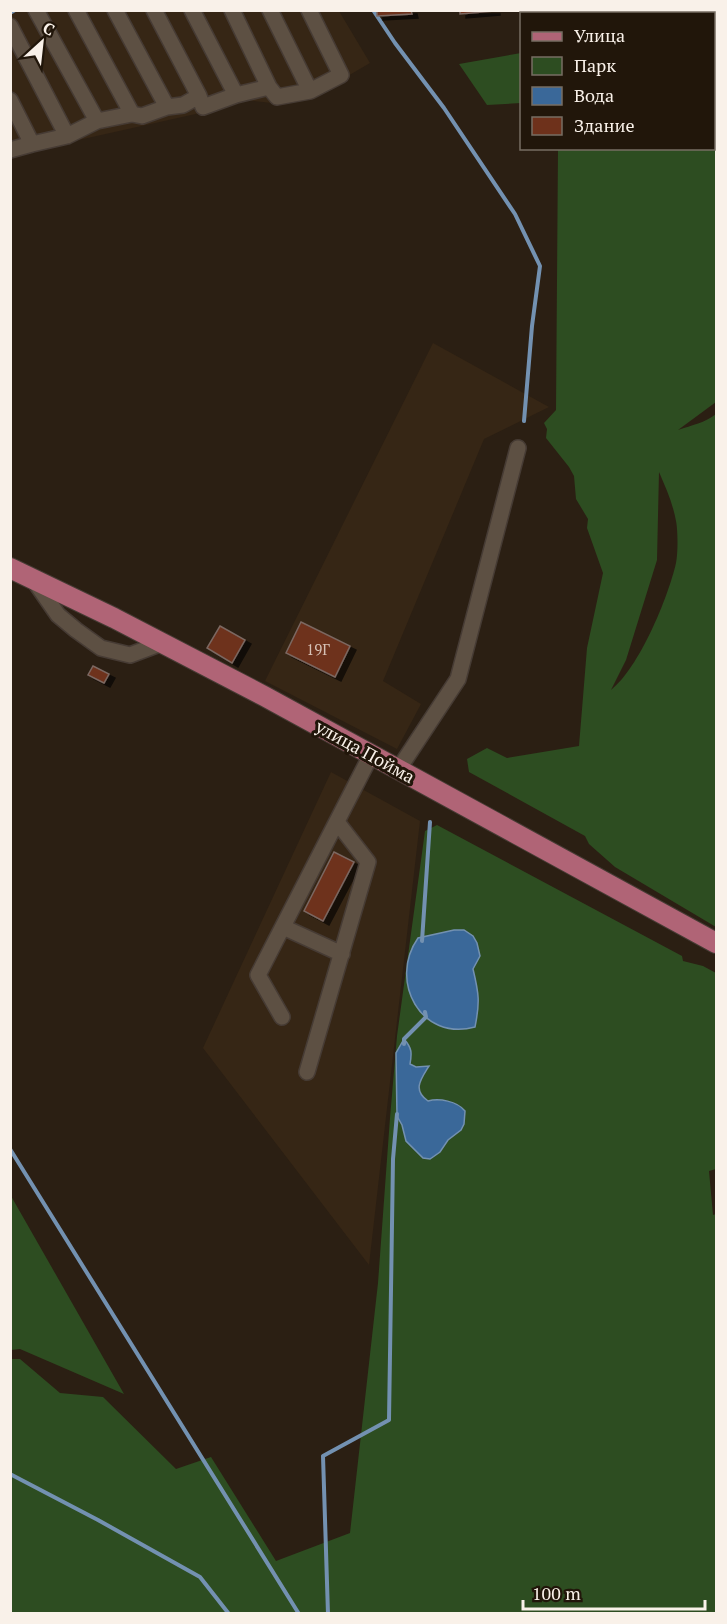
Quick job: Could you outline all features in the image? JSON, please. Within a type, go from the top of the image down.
[{"type":"main road","name":"улица Пойма","points":[[10,568],[264,696],[717,943]]},
{"type":"lane","points":[[36,10],[97,121]]},
{"type":"lane","points":[[76,10],[132,114]]},
{"type":"lane","points":[[115,10],[167,107]]},
{"type":"lane","points":[[154,10],[203,108],[236,95],[269,87]]},
{"type":"lane","points":[[192,10],[236,95]]},
{"type":"lane","points":[[232,10],[269,87],[277,97],[310,91],[341,75],[309,10]]},
{"type":"lane","points":[[270,10],[310,91]]},
{"type":"lane","points":[[10,26],[68,136]]},
{"type":"lane","points":[[10,150],[68,136],[97,121],[132,114],[142,116],[167,107],[183,105],[199,96]]},
{"type":"lane","points":[[10,100],[32,144]]},
{"type":"lane","points":[[398,770],[458,680],[518,448]]},
{"type":"lane","points":[[33,579],[58,615],[101,648],[130,655],[162,643]]},
{"type":"lane","points":[[282,1017],[258,975],[371,755]]},
{"type":"lane","points":[[307,1072],[368,862],[337,822]]},
{"type":"lane","points":[[283,927],[342,954]]},
{"type":"shaded area","points":[[10,11],[339,11],[370,63],[317,94],[272,103],[237,99],[200,113],[11,155]]},
{"type":"shaded area","points":[[433,343],[549,407],[484,439],[383,681],[421,704],[397,749],[265,681]]},
{"type":"shaded area","points":[[331,772],[420,821],[369,1265],[203,1048]]},
{"type":"green space","points":[[716,11],[716,402],[678,430],[703,422],[716,414],[716,927],[615,867],[589,844],[585,836],[469,772],[467,759],[487,748],[507,758],[579,746],[587,648],[603,573],[587,528],[588,519],[576,499],[574,476],[546,438],[547,429],[544,423],[556,410],[558,150],[715,150],[715,12],[648,12]],"holes":[[[659,472],[671,502],[678,542],[672,578],[642,649],[622,680],[611,690],[626,660],[657,560]]]},
{"type":"green space","points":[[520,53],[520,103],[487,105],[459,64]]},
{"type":"green space","points":[[437,825],[682,956],[683,961],[703,966],[716,973],[716,1169],[709,1171],[713,1215],[716,1214],[716,1613],[11,1614],[11,1359],[20,1359],[60,1393],[103,1397],[176,1469],[211,1457],[276,1561],[350,1533],[378,1283],[397,1036],[425,831]]},
{"type":"green space","points":[[10,1196],[124,1394],[20,1349],[11,1350]]},
{"type":"water","points":[[464,930],[473,936],[480,956],[473,969],[478,998],[475,1027],[456,1029],[439,1025],[425,1017],[415,1004],[409,989],[407,972],[410,955],[418,938]]},
{"type":"water","points":[[404,1039],[411,1051],[410,1064],[416,1067],[429,1066],[423,1075],[419,1089],[423,1097],[428,1101],[442,1100],[453,1103],[465,1111],[461,1130],[430,1159],[423,1158],[406,1141],[397,1116],[396,1053]]},
{"type":"building","points":[[377,10],[411,10],[412,14],[377,16]]},
{"type":"building","points":[[460,10],[494,10],[494,11],[460,14]]},
{"type":"building","points":[[301,622],[350,646],[335,677],[286,653]]},
{"type":"building","points":[[220,626],[245,640],[232,663],[207,648]]},
{"type":"building","points":[[93,666],[109,674],[104,683],[88,675]]},
{"type":"building","points":[[334,852],[354,862],[323,921],[304,911]]},
{"type":"waterway","points":[[10,13],[15,10]]},
{"type":"waterway","points":[[373,10],[444,108],[515,214],[540,266],[524,421]]},
{"type":"waterway","points":[[422,941],[430,822]]},
{"type":"waterway","points":[[404,1044],[404,1039],[426,1017],[425,1012]]},
{"type":"waterway","points":[[328,1614],[323,1456],[389,1420],[393,1159],[397,1114]]},
{"type":"waterway","points":[[10,1149],[299,1614]]},
{"type":"waterway","points":[[10,1474],[200,1577],[229,1614]]}]
